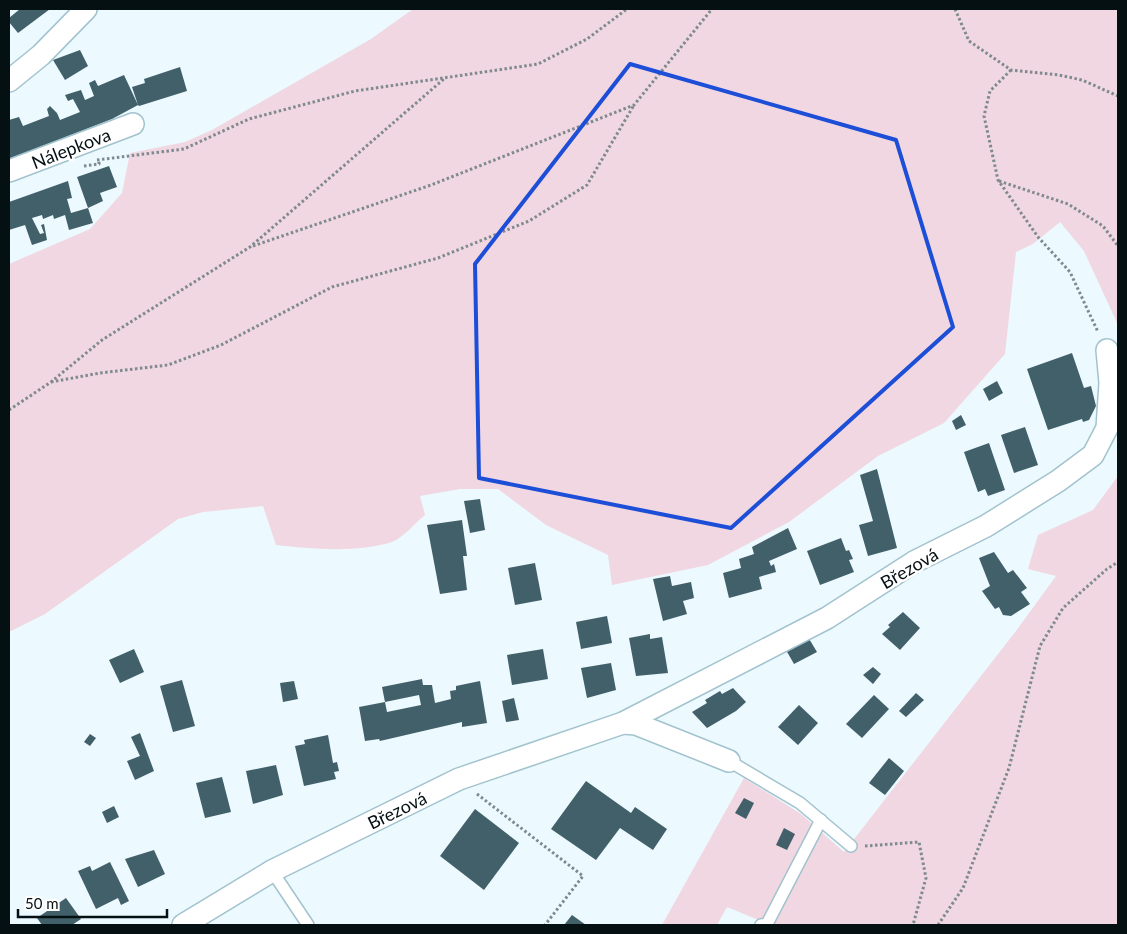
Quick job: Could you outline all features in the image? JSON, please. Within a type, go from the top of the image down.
[{"type":"street","points":[[9,81],[41,54],[86,9]]},
{"type":"street","name":"Nálepkova","points":[[9,171],[133,124]]},
{"type":"street","name":"Březová","points":[[183,925],[272,871],[459,779],[623,723],[827,618],[914,562],[986,526],[1058,481],[1093,455],[1108,428],[1110,384],[1107,350]]},
{"type":"street","points":[[623,723],[636,724],[728,761]]},
{"type":"lane","points":[[728,761],[800,802],[851,846]]},
{"type":"lane","points":[[761,925],[767,924],[821,820]]},
{"type":"lane","points":[[272,871],[308,925]]},
{"type":"path","points":[[90,160],[105,161],[184,149],[249,119],[355,91],[538,64],[588,39],[627,9]]},
{"type":"path","points":[[51,382],[100,372],[168,365],[222,345],[332,288],[438,258],[529,221],[588,185],[634,105],[712,9]]},
{"type":"path","points":[[955,9],[968,41],[1011,70],[1059,75],[1082,80],[1118,96]]},
{"type":"path","points":[[1011,70],[990,91],[984,116],[998,180],[1038,236],[1070,272],[1107,350]]},
{"type":"path","points":[[9,410],[51,382],[102,340],[250,247],[445,78]]},
{"type":"path","points":[[250,247],[431,185],[634,105]]},
{"type":"path","points":[[998,180],[1068,204],[1102,226],[1118,246]]},
{"type":"path","points":[[938,925],[963,888],[1005,778],[1040,646],[1063,608],[1107,569],[1118,562]]},
{"type":"path","points":[[459,779],[583,876],[546,925]]},
{"type":"path","points":[[851,846],[879,846],[919,842],[926,878],[913,925]]},
{"type":"highlighted area","points":[[630,64],[896,140],[953,327],[731,528],[479,478],[475,264]]},
{"type":"shaded area","points":[[413,9],[1118,9],[1118,325],[1084,251],[1060,222],[1033,244],[1016,252],[1005,354],[944,423],[878,456],[789,522],[708,565],[612,585],[608,555],[546,525],[498,489],[460,489],[420,496],[425,515],[401,537],[392,542],[365,548],[320,549],[276,545],[263,506],[203,512],[178,519],[45,614],[9,632],[9,264],[90,229],[122,193],[130,153],[185,142],[212,130],[371,39]]},
{"type":"shaded area","points":[[1118,476],[1118,925],[771,925],[727,907],[717,925],[662,925],[744,778],[801,814],[844,852],[1016,631],[1056,576],[1028,569],[1038,535],[1093,510]]},
{"type":"building","points":[[20,9],[50,9],[18,33],[9,22],[9,18]]},
{"type":"building","points":[[80,50],[88,66],[65,80],[53,60]]},
{"type":"building","points":[[180,67],[187,91],[138,105],[132,87],[145,83],[144,79]]},
{"type":"building","points":[[124,75],[138,105],[112,119],[9,159],[9,120],[19,117],[23,126],[49,116],[47,109],[50,106],[57,113],[60,120],[80,112],[73,99],[68,101],[65,95],[81,90],[85,100],[94,96],[89,83],[95,80],[98,86]]},
{"type":"building","points":[[109,166],[117,187],[100,193],[103,201],[88,208],[77,177]]},
{"type":"building","points":[[68,181],[72,198],[67,199],[71,213],[88,208],[93,223],[69,230],[65,215],[54,219],[53,215],[43,219],[42,215],[32,218],[40,234],[44,233],[41,225],[44,224],[47,240],[32,245],[25,225],[9,230],[9,202]]},
{"type":"building","points":[[1072,353],[1084,388],[1091,386],[1096,406],[1089,420],[1083,422],[1082,419],[1048,430],[1027,369]]},
{"type":"building","points":[[997,381],[1003,393],[989,401],[983,389]]},
{"type":"building","points":[[961,415],[966,425],[956,430],[952,421]]},
{"type":"building","points":[[1025,427],[1038,465],[1014,473],[1001,435]]},
{"type":"building","points":[[989,443],[1005,490],[988,496],[985,489],[978,492],[964,452]]},
{"type":"building","points":[[877,469],[897,548],[868,556],[859,525],[873,521],[860,475]]},
{"type":"building","points":[[480,499],[485,530],[470,533],[464,501]]},
{"type":"building","points":[[462,520],[467,556],[463,556],[467,590],[440,594],[427,525]]},
{"type":"building","points":[[788,528],[797,549],[769,561],[771,566],[774,564],[776,572],[759,577],[762,589],[729,598],[723,573],[741,568],[739,559],[754,554],[752,547]]},
{"type":"building","points":[[841,538],[846,551],[849,550],[853,559],[849,560],[854,572],[820,585],[807,551]]},
{"type":"building","points":[[994,552],[1008,573],[1013,570],[1027,588],[1021,592],[1030,604],[1011,616],[1003,615],[999,607],[995,609],[982,591],[990,586],[979,558]]},
{"type":"building","points":[[535,563],[542,600],[515,605],[508,568]]},
{"type":"building","points":[[670,576],[672,586],[691,582],[694,598],[683,601],[687,614],[663,621],[653,579]]},
{"type":"building","points":[[903,612],[920,628],[900,650],[882,634],[890,627],[888,625]]},
{"type":"building","points":[[607,616],[612,643],[581,649],[576,622]]},
{"type":"building","points":[[650,634],[650,639],[662,637],[668,673],[636,676],[629,638]]},
{"type":"building","points":[[808,637],[817,652],[794,664],[786,650]]},
{"type":"building","points":[[134,649],[144,672],[120,683],[109,660]]},
{"type":"building","points":[[543,649],[548,679],[512,685],[507,655]]},
{"type":"building","points":[[611,663],[616,690],[587,698],[581,668]]},
{"type":"building","points":[[873,667],[881,674],[873,684],[863,675]]},
{"type":"building","points":[[422,679],[423,685],[432,685],[435,703],[451,699],[450,691],[456,690],[456,686],[480,681],[487,723],[462,727],[462,722],[380,741],[379,739],[365,741],[359,707],[385,702],[382,687]],"holes":[[[419,695],[421,705],[387,712],[385,702]]]},
{"type":"building","points":[[182,680],[195,726],[173,732],[160,686]]},
{"type":"building","points":[[294,681],[298,699],[283,702],[280,683]]},
{"type":"building","points":[[733,688],[746,702],[736,711],[707,728],[692,712],[707,703],[705,700],[720,691],[722,694]]},
{"type":"building","points":[[916,693],[924,700],[906,717],[899,711]]},
{"type":"building","points":[[874,695],[889,709],[862,738],[846,724]]},
{"type":"building","points":[[514,698],[519,720],[506,722],[502,701]]},
{"type":"building","points":[[799,705],[818,723],[798,745],[778,727]]},
{"type":"building","points":[[140,733],[154,771],[135,780],[127,761],[140,756],[131,737]]},
{"type":"building","points":[[90,734],[96,738],[90,746],[84,742]]},
{"type":"building","points":[[328,735],[333,763],[337,762],[339,771],[334,772],[336,779],[304,786],[295,746],[305,744],[304,740]]},
{"type":"building","points":[[889,758],[904,771],[885,795],[869,783]]},
{"type":"building","points":[[276,765],[283,795],[253,804],[246,771]]},
{"type":"building","points":[[222,777],[231,812],[205,818],[196,783]]},
{"type":"building","points":[[586,781],[631,813],[635,807],[667,829],[653,850],[620,828],[596,860],[551,829]]},
{"type":"building","points":[[744,798],[754,803],[746,819],[735,813]]},
{"type":"building","points":[[114,806],[119,817],[107,823],[102,812]]},
{"type":"building","points":[[475,809],[519,843],[484,890],[440,856]]},
{"type":"building","points":[[784,828],[795,834],[787,850],[776,845]]},
{"type":"building","points":[[154,850],[165,874],[138,887],[125,859]]},
{"type":"building","points":[[110,862],[129,901],[121,905],[118,898],[96,909],[78,871],[90,866],[92,871]]},
{"type":"building","points":[[66,898],[81,919],[72,925],[42,925],[37,918]]},
{"type":"building","points":[[572,915],[586,925],[564,925]]}]
